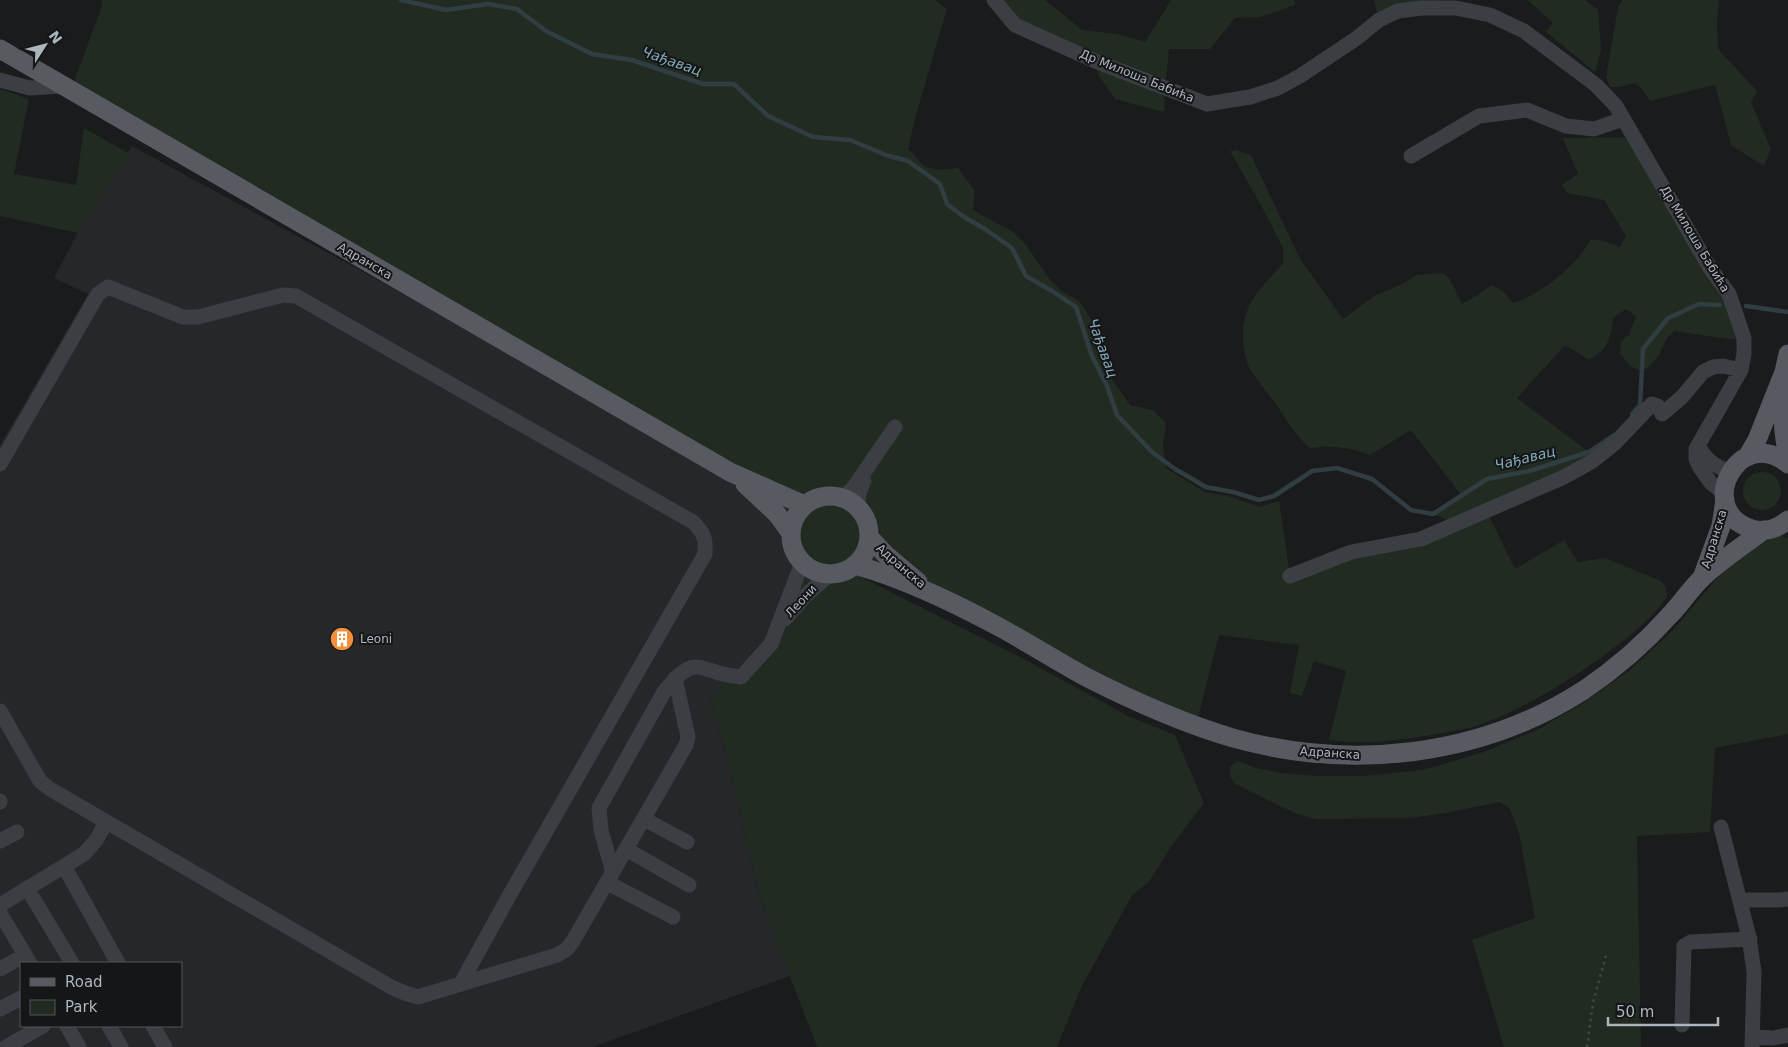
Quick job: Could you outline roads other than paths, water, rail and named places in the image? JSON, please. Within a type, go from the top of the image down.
[{"type":"main road","name":"Адранска","points":[[0,49],[730,472],[804,505]]},
{"type":"main road","points":[[1786,363],[1782,422],[1788,454]]},
{"type":"main road","points":[[1730,472],[1747,457],[1757,440],[1786,363]]},
{"type":"main road","points":[[1747,457],[1768,454],[1788,464]]},
{"type":"main road","name":"Адранска","points":[[730,472],[770,507],[790,532]]},
{"type":"main road","name":"Адранска","points":[[1702,578],[1721,526],[1727,478],[1730,472]]},
{"type":"main road","points":[[824,496],[834,496],[852,503],[860,510],[865,518],[869,537],[866,550],[855,565],[847,570],[829,575],[813,571],[802,564],[794,553],[790,532],[796,515],[804,505],[824,496]]},
{"type":"main road","points":[[1725,497],[1730,512],[1739,522],[1751,528],[1774,531]]},
{"type":"main road","name":"Адранска","points":[[855,565],[884,574],[934,595],[1001,628],[1094,681],[1131,699],[1196,726],[1260,745],[1292,750],[1352,755],[1386,755],[1438,749],[1477,739],[1515,726],[1550,709],[1605,675],[1636,649],[1671,615],[1702,578],[1788,520]]},
{"type":"main road","name":"Адранска","points":[[869,537],[886,555],[934,595]]},
{"type":"street","name":"Др Милоша Бабића","points":[[994,0],[1015,25],[1095,61],[1207,104],[1250,97],[1278,88],[1300,76],[1357,38],[1379,20],[1398,12],[1422,8],[1456,8],[1490,15],[1524,31],[1596,85],[1616,106],[1710,268],[1729,294],[1744,338],[1741,370],[1698,445]]},
{"type":"street","points":[[0,80],[35,89],[62,86]]},
{"type":"street","points":[[1411,156],[1479,116],[1527,110],[1566,126],[1594,129],[1623,119]]},
{"type":"street","points":[[0,464],[98,294],[108,287],[182,317],[198,317],[283,295],[296,296],[693,522],[703,532],[706,543],[705,554],[513,888],[461,984]]},
{"type":"street","points":[[1290,576],[1351,552],[1421,539],[1564,477],[1591,462],[1615,443],[1652,404],[1658,406],[1662,414],[1682,397],[1703,372],[1713,367],[1723,366],[1741,370]]},
{"type":"street","points":[[834,496],[846,494],[854,487],[894,427]]},
{"type":"street","points":[[1698,445],[1711,462],[1730,472]]},
{"type":"street","points":[[1698,445],[1696,454],[1699,466],[1711,483],[1725,497]]},
{"type":"street","points":[[860,510],[857,501],[860,490],[880,450]]},
{"type":"street","name":"Леони","points":[[779,625],[802,564]]},
{"type":"street","name":"Леони","points":[[779,625],[806,595],[829,575]]},
{"type":"street","points":[[610,879],[612,868],[601,830],[599,808],[664,692],[675,678],[690,667],[699,666],[741,677],[771,644],[779,625]]},
{"type":"street","points":[[0,711],[40,781],[50,789],[405,994],[418,997],[558,955],[567,949],[610,879],[686,745],[688,737],[675,678]]},
{"type":"street","points":[[644,819],[687,842]]},
{"type":"street","points":[[0,905],[84,854],[97,839],[106,822]]},
{"type":"street","points":[[1721,827],[1750,939],[1754,972],[1753,1042],[1788,1035]]},
{"type":"street","points":[[0,842],[17,832]]},
{"type":"street","points":[[626,849],[689,885]]},
{"type":"street","points":[[64,866],[117,962]]},
{"type":"street","points":[[610,879],[673,917]]},
{"type":"street","points":[[27,888],[71,962]]},
{"type":"street","points":[[1740,900],[1788,899]]},
{"type":"street","points":[[0,913],[27,959],[0,969]]},
{"type":"street","points":[[1682,1025],[1684,946],[1691,942],[1750,939]]},
{"type":"street","points":[[0,1009],[20,999]]},
{"type":"street","points":[[6,1047],[41,1027]]},
{"type":"street","points":[[68,1027],[77,1046]]},
{"type":"street","points":[[110,1027],[121,1047]]},
{"type":"street","points":[[154,1027],[165,1047]]},
{"type":"waterway","name":"Чађавац","points":[[401,0],[446,10],[488,4],[517,9],[546,31],[592,54],[632,60],[703,84],[734,84],[768,116],[813,137],[850,140],[886,155],[908,161],[940,184],[947,204],[1012,248],[1026,276],[1076,307],[1092,356],[1107,386],[1117,415],[1152,452],[1175,469],[1206,487],[1233,492],[1259,500],[1274,496],[1312,471],[1337,468],[1372,479],[1411,510],[1433,514],[1487,479],[1529,471],[1589,452],[1614,435]]},
{"type":"waterway","name":"Чађавац","points":[[1632,414],[1640,405],[1643,349],[1668,318],[1699,304],[1720,305]]},
{"type":"waterway","name":"Чађавац","points":[[1746,306],[1788,312]]},
{"type":"place","name":"Leoni","points":[[342,639]]}]
